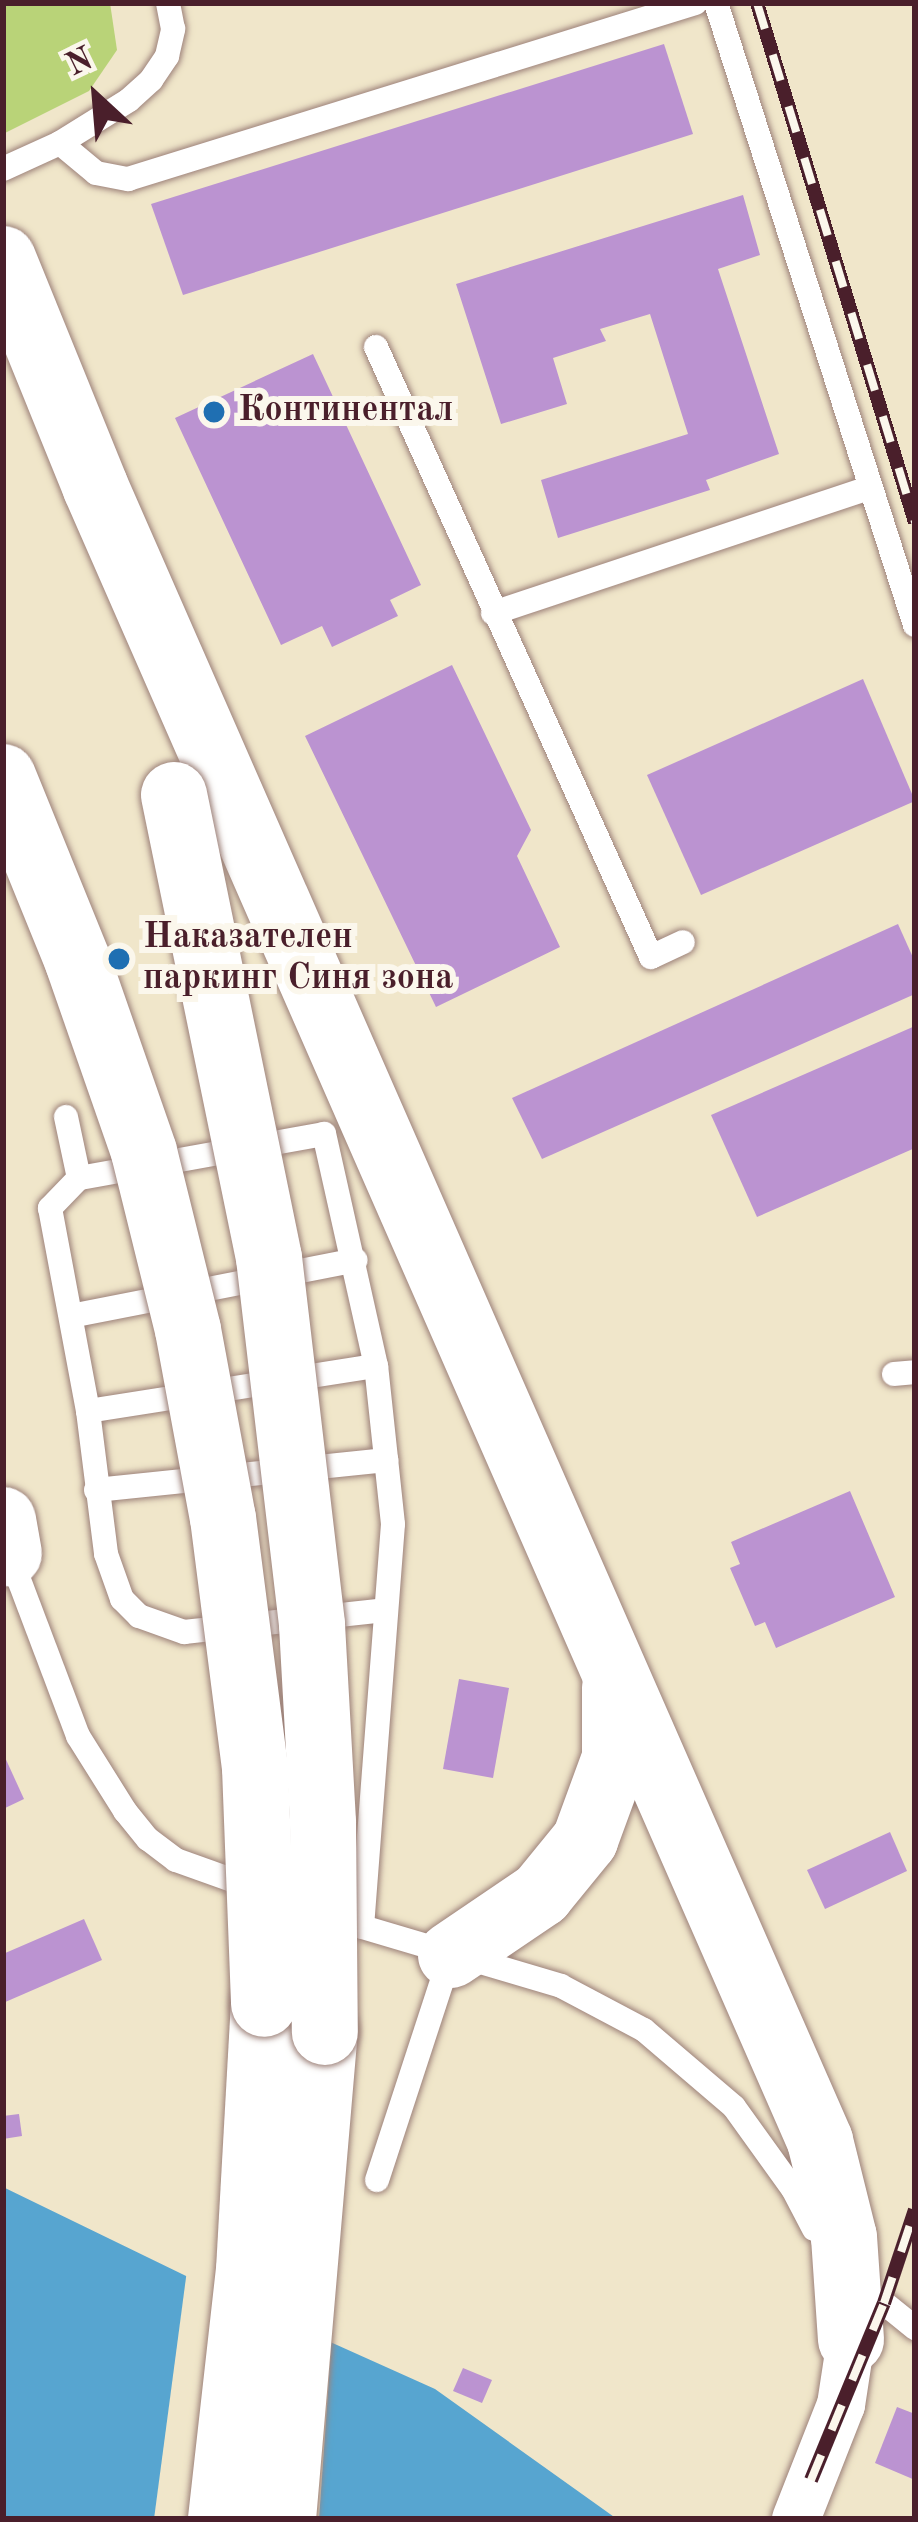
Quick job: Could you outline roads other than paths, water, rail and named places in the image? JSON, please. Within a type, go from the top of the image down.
[{"type":"highway","points":[[3,259],[95,486],[820,2141],[844,2236],[851,2340]]},
{"type":"highway","points":[[95,486],[174,795],[268,1258],[312,1625],[323,1823],[325,2032],[283,2519]]},
{"type":"highway","points":[[3,777],[78,962],[144,1152],[188,1330],[223,1518],[249,1722],[264,2004],[249,2270],[221,2519]]},
{"type":"highway","points":[[451,1954],[541,1894],[585,1840],[615,1757],[617,1694],[607,1648]]},
{"type":"street","points":[[804,2499],[841,2405],[851,2340]]},
{"type":"lane","points":[[3,169],[60,143],[129,100],[151,80],[167,56],[173,29],[168,3]]},
{"type":"lane","points":[[60,143],[95,172],[128,179],[695,3]]},
{"type":"lane","points":[[716,3],[915,625]]},
{"type":"lane","points":[[376,347],[651,957],[683,941]]},
{"type":"lane","points":[[493,614],[871,487]]},
{"type":"lane","points":[[67,1117],[79,1178]]},
{"type":"lane","points":[[362,1928],[393,1525],[376,1366],[356,1260],[324,1134],[79,1178],[50,1208],[88,1411],[111,1577],[139,1616],[160,1628],[184,1632],[386,1610]]},
{"type":"lane","points":[[71,1316],[356,1260]]},
{"type":"lane","points":[[88,1411],[376,1366]]},
{"type":"lane","points":[[96,1490],[386,1460]]},
{"type":"lane","points":[[5,1536],[78,1736],[124,1811],[148,1840],[176,1860],[362,1928],[561,1986],[644,2030],[734,2107],[809,2216],[851,2340],[884,2303],[915,2328]]},
{"type":"lane","points":[[377,2180],[451,1954]]},
{"type":"water","points":[[3,2187],[219,2292],[435,2389],[617,2519],[3,2519]]},
{"type":"railway","points":[[757,3],[915,522]]},
{"type":"railway","points":[[811,2480],[884,2303],[915,2210]]},
{"type":"place","name":"Континентал","points":[[214,412]]},
{"type":"place","name":"Наказателен паркинг Синя зона","points":[[119,959]]}]
